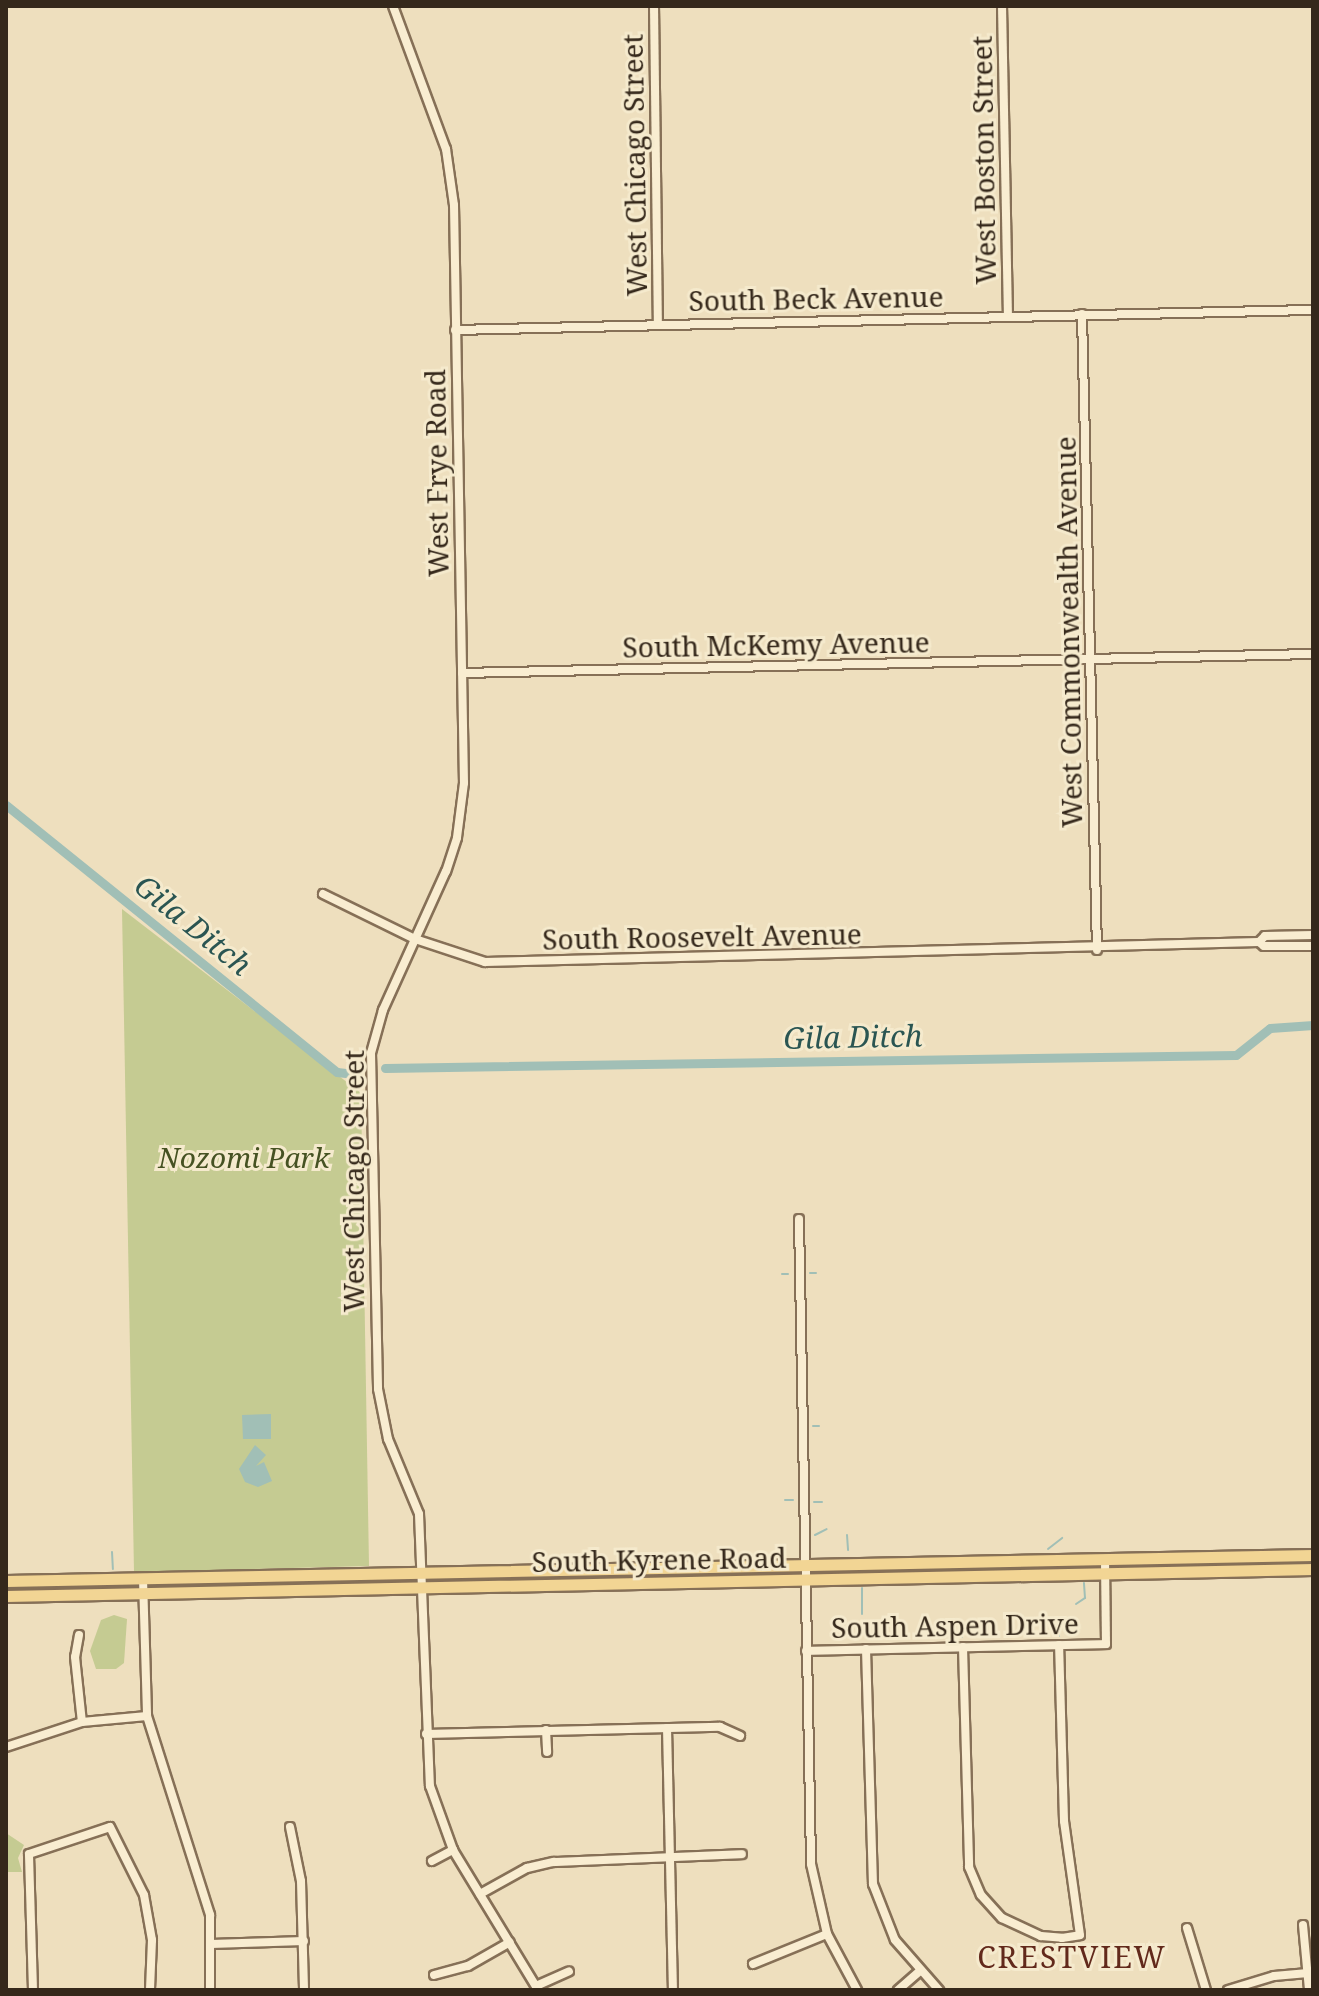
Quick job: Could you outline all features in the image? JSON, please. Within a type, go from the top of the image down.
[{"type":"main road","name":"South Kyrene Road","points":[[6,1581],[1313,1555]]},
{"type":"main road","points":[[1202,1558],[1230,1571]]},
{"type":"main road","name":"South Kyrene Road","points":[[6,1596],[1313,1569]]},
{"type":"street","name":"West Frye Road","points":[[393,6],[446,149],[454,205],[464,783],[457,838],[415,939]]},
{"type":"street","name":"West Chicago Street","points":[[654,6],[658,323]]},
{"type":"street","name":"West Boston Street","points":[[1002,6],[1008,314]]},
{"type":"street","name":"South Beck Avenue","points":[[455,330],[1008,314],[1313,310]]},
{"type":"street","name":"West Commonwealth Avenue","points":[[1082,314],[1097,950]]},
{"type":"street","name":"South McKemy Avenue","points":[[462,673],[1313,654]]},
{"type":"street","name":"South Roosevelt Avenue","points":[[323,894],[415,939],[485,962],[1097,950],[1259,942]]},
{"type":"street","points":[[1313,935],[1265,936],[1259,942],[1264,946],[1313,946]]},
{"type":"street","name":"West Chicago Street","points":[[415,939],[375,1033],[370,1078],[378,1389],[388,1439],[416,1501],[423,1588],[430,1786],[453,1850],[537,1988],[569,1971]]},
{"type":"street","points":[[799,1219],[811,1864],[827,1934],[857,1990]]},
{"type":"street","points":[[1105,1560],[1105,1574]]},
{"type":"street","name":"South Aspen Drive","points":[[806,1651],[1106,1644],[1105,1574]]},
{"type":"street","points":[[143,1579],[147,1716],[163,1777],[200,1876],[211,1944],[210,1990]]},
{"type":"street","points":[[79,1635],[75,1657],[82,1722]]},
{"type":"street","points":[[963,1647],[967,1844],[974,1880],[990,1907],[1026,1931],[1051,1938],[1080,1935],[1064,1821],[1059,1645]]},
{"type":"street","points":[[866,1649],[873,1884],[887,1926],[919,1972],[939,1990]]},
{"type":"street","points":[[6,1747],[82,1722],[147,1716]]},
{"type":"street","points":[[426,1734],[720,1727],[740,1736]]},
{"type":"street","points":[[667,1728],[673,1990]]},
{"type":"street","points":[[546,1730],[547,1752]]},
{"type":"street","points":[[33,1990],[29,1854],[110,1827],[144,1895],[152,1940],[150,1990]]},
{"type":"street","points":[[290,1827],[301,1881],[304,1990]]},
{"type":"street","points":[[432,1861],[453,1850]]},
{"type":"street","points":[[480,1894],[527,1868],[554,1862],[742,1854]]},
{"type":"street","points":[[1303,1925],[1309,1990]]},
{"type":"street","points":[[1187,1928],[1206,1990]]},
{"type":"street","points":[[753,1964],[827,1934]]},
{"type":"street","points":[[211,1944],[304,1941]]},
{"type":"street","points":[[434,1975],[468,1966],[510,1942]]},
{"type":"street","points":[[898,1990],[919,1972]]},
{"type":"street","points":[[1228,1990],[1274,1976],[1308,1973]]},
{"type":"green space","name":"Nozomi Park","points":[[122,909],[361,1093],[369,1566],[134,1572]]},
{"type":"green space","points":[[114,1615],[127,1619],[124,1663],[116,1669],[96,1669],[90,1651],[101,1620]]},
{"type":"green space","points":[[6,1833],[24,1845],[18,1858],[22,1872],[6,1872]]},
{"type":"water","points":[[271,1414],[271,1439],[243,1439],[242,1415]]},
{"type":"water","points":[[255,1445],[266,1455],[256,1466],[264,1462],[272,1481],[258,1487],[245,1482],[239,1469]]},
{"type":"waterway","name":"Gila Ditch","points":[[6,805],[337,1072],[354,1074]]},
{"type":"waterway","name":"Gila Ditch","points":[[385,1068],[1236,1055],[1270,1028],[1313,1025]]},
{"type":"waterway","points":[[810,1273],[816,1273]]},
{"type":"waterway","points":[[782,1274],[788,1274]]},
{"type":"waterway","points":[[813,1426],[819,1426]]},
{"type":"waterway","points":[[785,1500],[793,1500]]},
{"type":"waterway","points":[[814,1502],[822,1502]]},
{"type":"waterway","points":[[815,1535],[827,1529]]},
{"type":"waterway","points":[[847,1535],[848,1550]]},
{"type":"waterway","points":[[1048,1549],[1062,1538]]},
{"type":"waterway","points":[[112,1552],[113,1569]]},
{"type":"waterway","points":[[1076,1604],[1085,1598],[1084,1583]]},
{"type":"waterway","points":[[862,1588],[862,1614]]},
{"type":"waterway","points":[[962,1622],[962,1637]]},
{"type":"waterway","points":[[1059,1622],[1059,1636]]},
{"type":"waterway","points":[[868,1632],[868,1638]]},
{"type":"district","name":"CRESTVIEW","points":[[1072,1957]]}]
